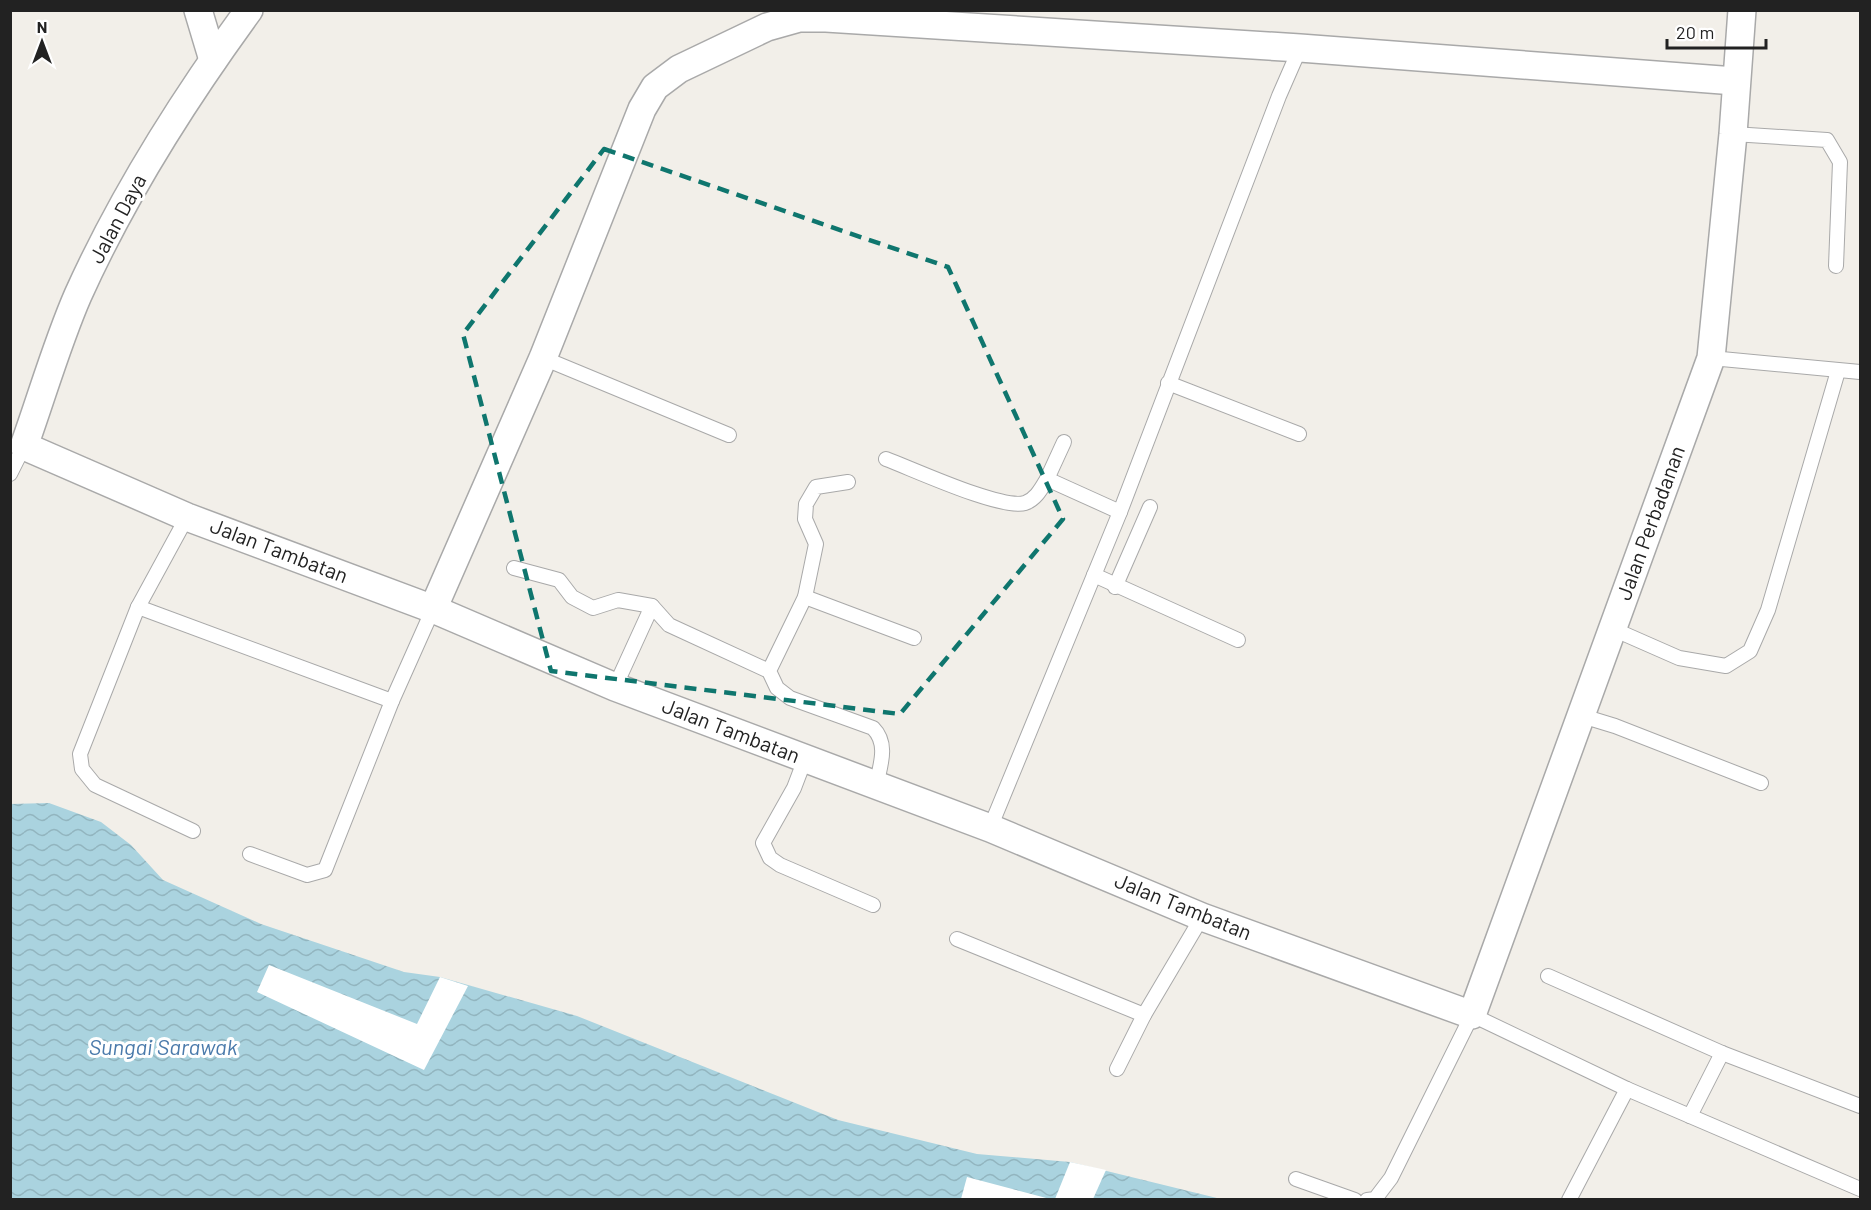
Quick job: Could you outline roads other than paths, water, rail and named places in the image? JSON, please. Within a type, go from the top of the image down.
[{"type":"street","points":[[198,10],[213,60]]},
{"type":"street","name":"Jalan Daya","points":[[14,465],[77,297],[126,200],[213,60],[249,10]]},
{"type":"street","name":"Jalan Perbadanan","points":[[1472,1015],[1579,715],[1613,629],[1711,358],[1734,134],[1735,81],[1742,10]]},
{"type":"street","points":[[434,609],[543,358],[642,109],[655,87],[679,69],[767,27],[799,18],[826,18],[1300,48],[1735,81]]},
{"type":"street","name":"Jalan Tambatan","points":[[14,465],[187,517],[434,609],[615,687],[990,828],[1202,917],[1472,1015]]},
{"type":"lane","points":[[990,828],[1120,512],[1168,383],[1300,48]]},
{"type":"lane","points":[[1734,134],[1827,140],[1840,162],[1836,266]]},
{"type":"lane","points":[[543,358],[729,435]]},
{"type":"lane","points":[[1711,358],[1860,372]]},
{"type":"lane","points":[[1613,629],[1688,660],[1726,666],[1750,651],[1768,610],[1838,371]]},
{"type":"lane","points":[[1168,383],[1299,434]]},
{"type":"lane","points":[[886,459],[1002,503],[1024,503],[1037,495],[1064,442]]},
{"type":"lane","points":[[1047,479],[1120,512]]},
{"type":"lane","points":[[769,671],[805,597],[816,544],[805,519],[806,504],[816,487],[848,482]]},
{"type":"lane","points":[[1116,586],[1150,507]]},
{"type":"lane","points":[[187,517],[138,607],[80,754],[82,769],[95,785],[193,831]]},
{"type":"lane","points":[[514,568],[559,580],[572,597],[593,608],[618,600],[652,606],[669,625],[769,671],[777,688],[789,699],[873,728],[880,735],[883,746],[876,786]]},
{"type":"lane","points":[[1094,574],[1238,640]]},
{"type":"lane","points":[[805,597],[914,638]]},
{"type":"lane","points":[[615,687],[652,606]]},
{"type":"lane","points":[[138,607],[392,701]]},
{"type":"lane","points":[[250,854],[307,875],[325,870],[392,701],[434,609]]},
{"type":"lane","points":[[1579,715],[1615,726],[1761,783]]},
{"type":"lane","points":[[805,759],[794,788],[763,843],[770,858],[780,865],[873,905]]},
{"type":"lane","points":[[1117,1069],[1144,1015],[1202,917]]},
{"type":"lane","points":[[957,939],[1144,1015]]},
{"type":"lane","points":[[1548,976],[1722,1053],[1860,1106]]},
{"type":"lane","points":[[1366,1200],[1375,1199],[1391,1178],[1472,1015],[1627,1089],[1860,1189]]},
{"type":"lane","points":[[1690,1116],[1722,1053]]},
{"type":"lane","points":[[1569,1200],[1627,1089]]},
{"type":"lane","points":[[1296,1179],[1355,1200]]},
{"type":"water","name":"Sungai Sarawak","points":[[49,803],[101,822],[131,845],[163,880],[261,924],[404,972],[440,977],[577,1016],[838,1120],[977,1154],[1070,1162],[1221,1199],[11,1199],[10,804]]}]
